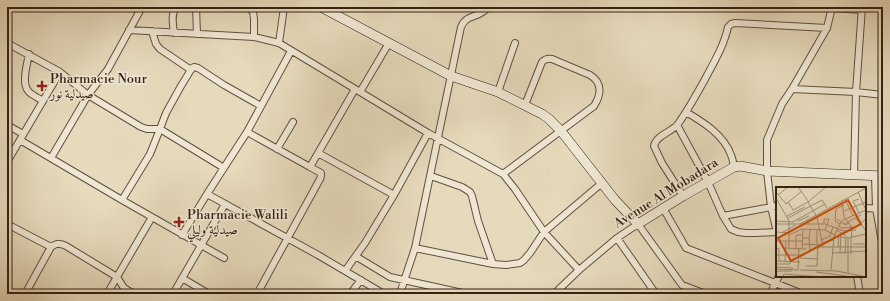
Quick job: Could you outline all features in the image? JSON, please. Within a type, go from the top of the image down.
[{"type":"street","points":[[51,158],[88,95],[108,69],[141,9],[134,7]]},
{"type":"street","points":[[174,33],[173,13],[175,8],[178,7]]},
{"type":"street","points":[[196,7],[197,34]]},
{"type":"street","points":[[248,7],[253,12],[254,36]]},
{"type":"street","points":[[279,43],[284,7]]},
{"type":"street","points":[[321,7],[451,76],[498,92],[549,119],[561,131],[615,200],[638,224],[682,285],[706,294]]},
{"type":"street","points":[[400,294],[415,248],[463,23],[468,18],[480,15],[488,7]]},
{"type":"street","points":[[776,223],[767,171],[767,140],[782,104],[827,28],[832,7],[862,9],[856,92],[854,175]]},
{"type":"street","points":[[683,196],[662,163],[654,143],[678,125],[695,98],[720,51],[728,27],[734,23],[827,28]]},
{"type":"street","points":[[129,30],[254,36],[279,43],[428,133],[503,174],[544,232],[579,270]]},
{"type":"street","points":[[152,31],[156,44],[160,49],[191,70]]},
{"type":"street","points":[[498,92],[515,42]]},
{"type":"street","points":[[7,43],[60,72],[88,95],[141,126],[147,129],[160,129],[224,168]]},
{"type":"street","points":[[310,167],[389,43]]},
{"type":"street","points":[[182,235],[247,132],[291,51]]},
{"type":"street","points":[[29,54],[25,86],[28,92],[44,101]]},
{"type":"street","points":[[503,174],[594,106],[599,92],[597,81],[590,75],[549,58],[542,62],[525,105]]},
{"type":"street","points":[[122,200],[150,154],[166,113],[194,67],[261,106]]},
{"type":"street","points":[[7,162],[60,72]]},
{"type":"street","points":[[792,89],[856,92],[883,95]]},
{"type":"street","points":[[686,112],[700,121],[719,137],[729,150],[734,167]]},
{"type":"street","points":[[278,149],[293,122]]},
{"type":"street","points":[[7,125],[23,134]]},
{"type":"street","points":[[678,125],[708,182],[723,216],[731,229],[738,232],[756,234],[776,232]]},
{"type":"street","points":[[247,132],[322,174],[257,294]]},
{"type":"street","points":[[345,271],[356,257],[394,195],[428,133]]},
{"type":"street","points":[[20,140],[224,258]]},
{"type":"street","points":[[318,153],[394,195]]},
{"type":"street","name":"Avenue Al Mobadara","points":[[555,294],[579,270],[617,238],[663,208],[734,167],[740,166],[767,171],[879,176]]},
{"type":"street","points":[[431,176],[462,187],[470,192],[478,221],[493,264]]},
{"type":"street","points":[[879,176],[876,208],[883,248]]},
{"type":"street","points":[[415,248],[493,264],[506,265],[520,263],[530,253],[544,232],[602,183]]},
{"type":"street","points":[[207,194],[384,294]]},
{"type":"street","points":[[173,294],[225,204]]},
{"type":"street","points":[[723,216],[774,206]]},
{"type":"street","points":[[663,208],[686,248],[803,294]]},
{"type":"street","points":[[866,208],[883,209]]},
{"type":"street","points":[[107,294],[152,217]]},
{"type":"street","points":[[7,224],[51,247]]},
{"type":"street","points":[[617,238],[652,292]]},
{"type":"street","points":[[25,294],[51,247],[57,244],[66,246],[117,277],[122,291],[134,294]]},
{"type":"street","points":[[356,257],[390,277],[467,294]]},
{"type":"street","points":[[770,294],[779,277]]},
{"type":"street","points":[[857,277],[860,294]]},
{"type":"street","points":[[182,278],[209,294]]},
{"type":"street","points":[[350,294],[361,280]]},
{"type":"street","points":[[619,294],[624,294]]},
{"type":"place","name":"Pharmacie Nour صيدلية نور","points":[[42,86]]},
{"type":"place","name":"Pharmacie Walili صيدلية وليلي","points":[[179,222]]}]
